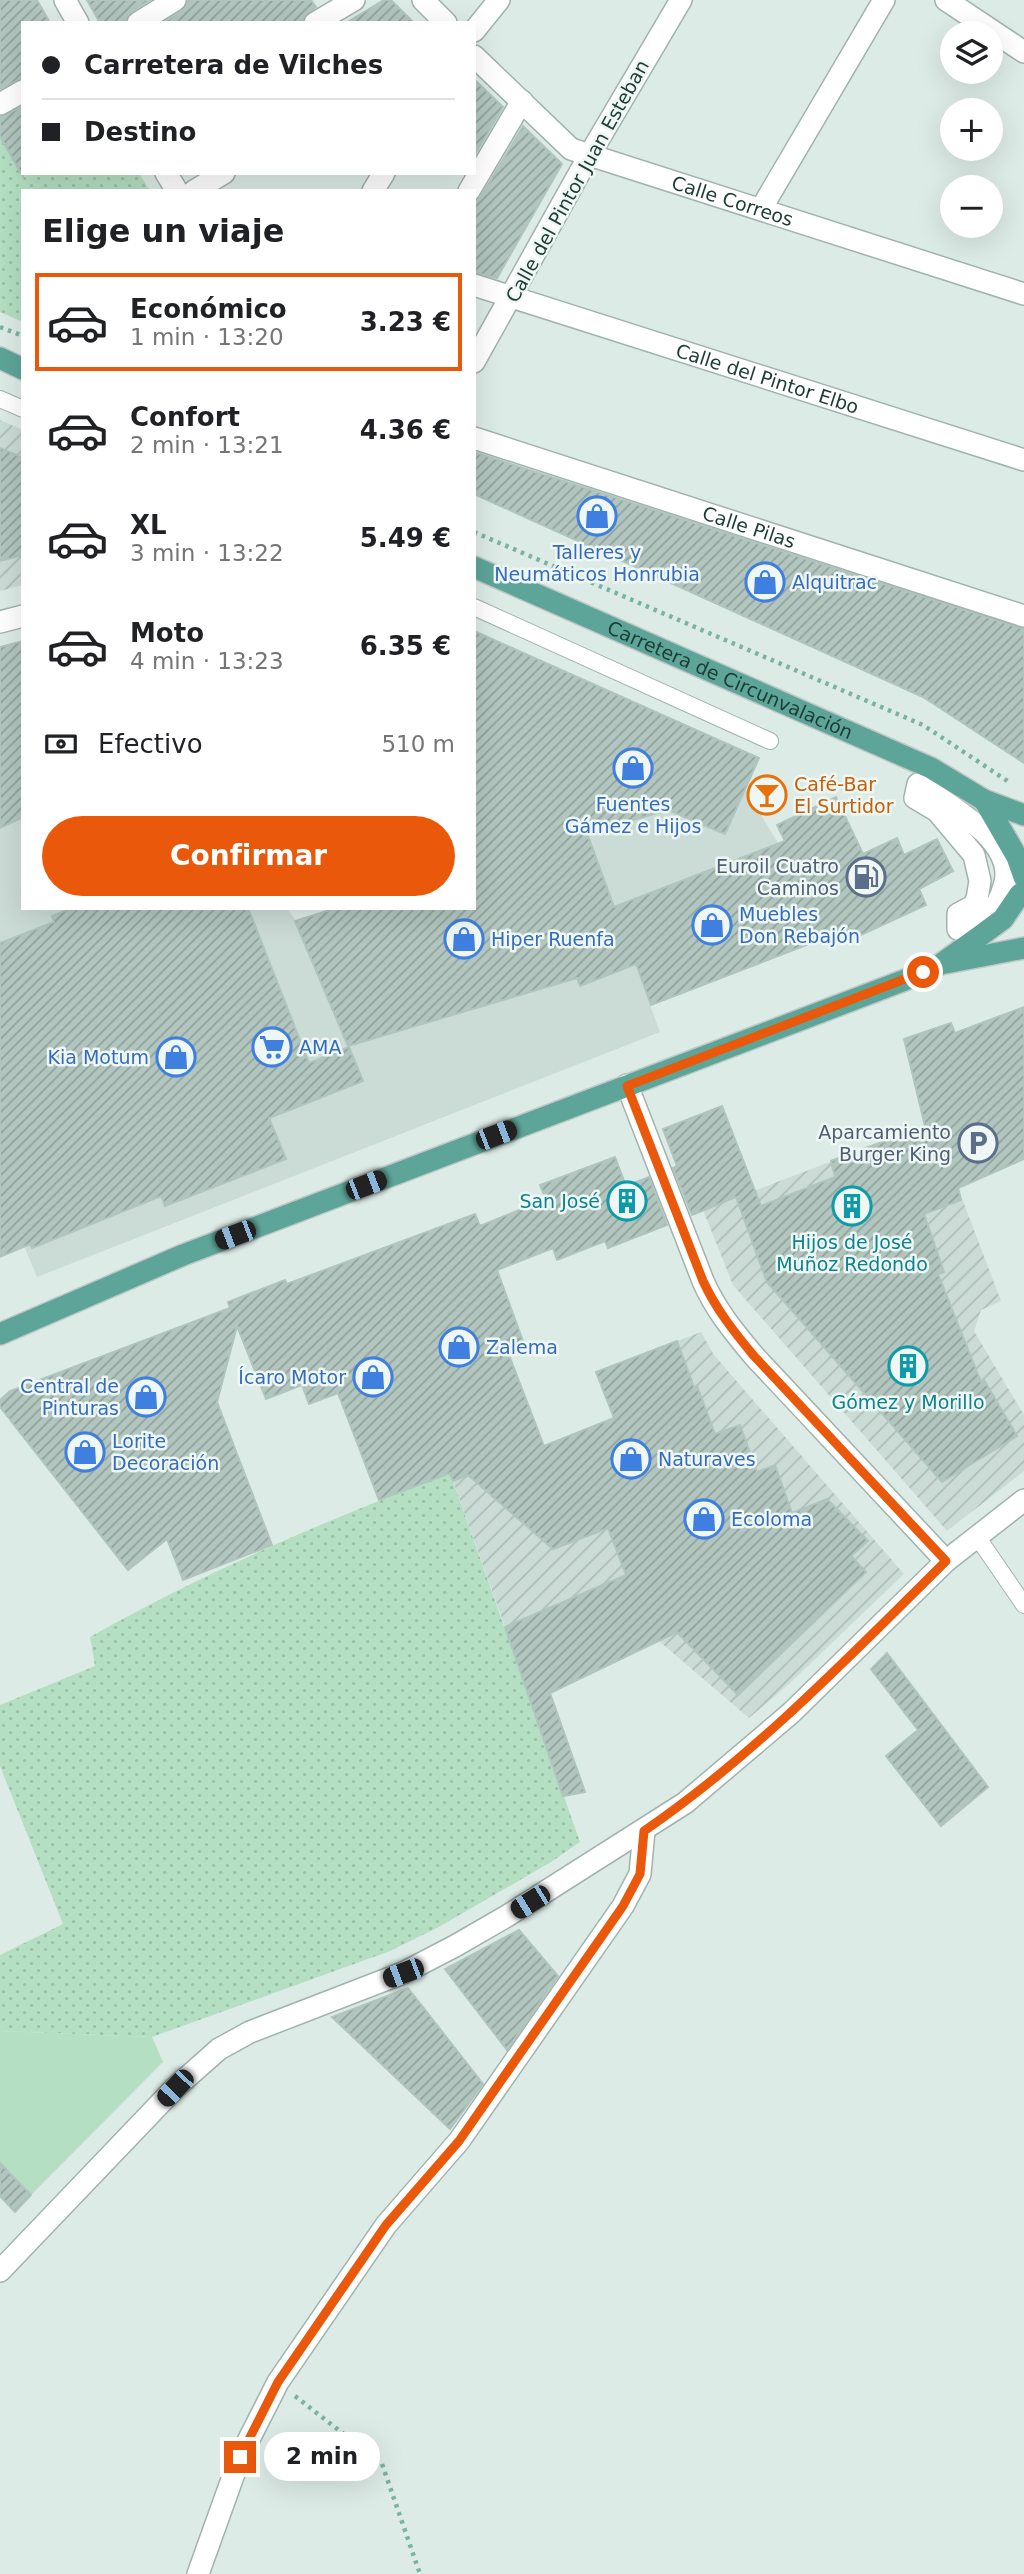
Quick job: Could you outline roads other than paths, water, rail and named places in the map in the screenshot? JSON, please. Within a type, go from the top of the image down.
[{"type":"main road","points":[[0,358],[21,368]]},
{"type":"main road","name":"Carretera de Circunvalación","points":[[476,568],[930,768],[984,800],[1024,815]]},
{"type":"main road","name":"Carretera de Circunvalación","points":[[984,800],[1017,857],[1023,883],[1024,920]]},
{"type":"main road","points":[[0,1334],[183,1255],[905,980],[941,964],[1003,919],[1023,883]]},
{"type":"main road","points":[[941,964],[1024,948]]},
{"type":"street","points":[[65,0],[77,21]]},
{"type":"street","points":[[141,21],[175,0]]},
{"type":"street","points":[[318,21],[354,0]]},
{"type":"street","points":[[424,0],[444,21]]},
{"type":"street","points":[[476,29],[499,0]]},
{"type":"street","name":"Calle del Pintor Juan Esteban","points":[[476,359],[590,154],[681,0]]},
{"type":"street","points":[[761,209],[884,0]]},
{"type":"street","points":[[946,0],[1024,52]]},
{"type":"street","name":"Calle Correos","points":[[476,58],[571,149],[1024,294]]},
{"type":"street","points":[[0,104],[21,91]]},
{"type":"street","points":[[470,189],[522,101]]},
{"type":"street","points":[[197,189],[221,175]]},
{"type":"street","name":"Calle del Pintor Elbo","points":[[476,286],[1024,460]]},
{"type":"street","name":"Calle Pilas","points":[[476,439],[1024,615]]},
{"type":"street","points":[[0,622],[21,617]]},
{"type":"street","points":[[918,785],[974,821],[993,843],[1005,867],[1006,881],[998,904],[987,914],[958,929],[958,914],[973,906],[977,899],[980,881],[974,855],[937,811],[915,799],[918,785]]},
{"type":"street","points":[[627,1086],[703,1281],[724,1320],[754,1356],[946,1561]]},
{"type":"street","points":[[0,2271],[175,2088],[219,2049],[250,2032],[403,1973],[454,1946],[644,1831],[685,1803],[791,1713],[946,1561],[1024,1500]]},
{"type":"street","points":[[198,2574],[240,2457],[278,2382],[386,2225],[459,2141],[623,1906],[640,1874],[644,1831]]},
{"type":"lane","points":[[0,399],[21,408]]},
{"type":"lane","points":[[476,608],[770,741]]},
{"type":"lane","points":[[976,1535],[1024,1605]]},
{"type":"place","name":"Talleres y Neumáticos Honrubia","points":[[597,516]]},
{"type":"place","name":"Alquitrac","points":[[765,582]]},
{"type":"place","name":"Fuentes Gámez e Hijos","points":[[633,768]]},
{"type":"place","name":"Café-Bar El Surtidor","points":[[767,795]]},
{"type":"place","name":"Euroil Cuatro Caminos","points":[[866,877]]},
{"type":"place","name":"Muebles Don Rebajón","points":[[712,925]]},
{"type":"place","name":"Hiper Ruenfa","points":[[464,939]]},
{"type":"place","name":"AMA","points":[[272,1047]]},
{"type":"place","name":"Kia Motum","points":[[176,1057]]},
{"type":"place","name":"Aparcamiento Burger King","points":[[978,1143]]},
{"type":"place","name":"San José","points":[[627,1201]]},
{"type":"place","name":"Hijos de José Muñoz Redondo","points":[[852,1206]]},
{"type":"place","name":"Zalema","points":[[459,1347]]},
{"type":"place","name":"Gómez y Morillo","points":[[908,1366]]},
{"type":"place","name":"Ícaro Motor","points":[[373,1377]]},
{"type":"place","name":"Central de Pinturas","points":[[146,1397]]},
{"type":"place","name":"Lorite Decoración","points":[[85,1452]]},
{"type":"place","name":"Naturaves","points":[[631,1459]]},
{"type":"place","name":"Ecoloma","points":[[704,1519]]}]
